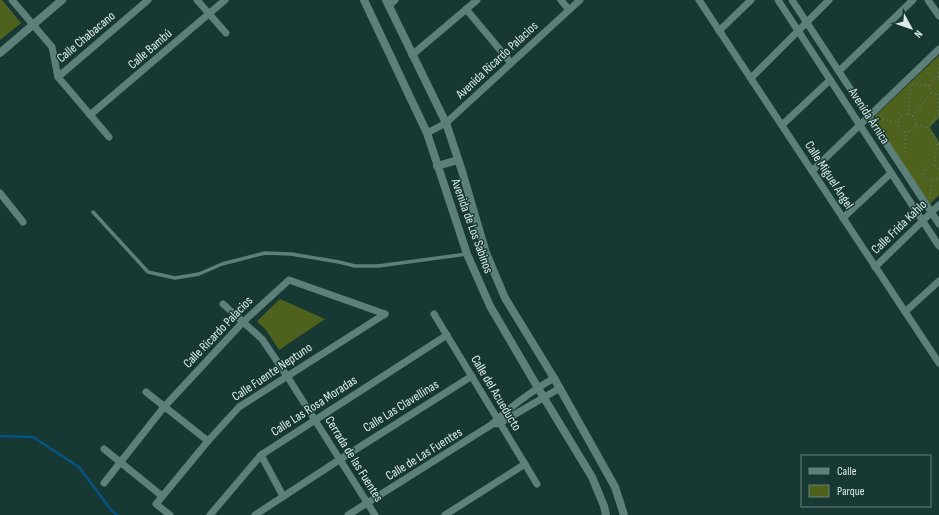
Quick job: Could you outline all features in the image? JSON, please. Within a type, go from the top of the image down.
[{"type":"street","points":[[12,0],[52,47],[58,77],[109,137]]},
{"type":"street","points":[[0,53],[62,0]]},
{"type":"street","name":"Calle Chabacano","points":[[58,77],[148,0]]},
{"type":"street","points":[[197,0],[226,33]]},
{"type":"street","name":"Calle Bambú","points":[[90,115],[225,0]]},
{"type":"street","name":"Avenida de Los Sabinos","points":[[364,0],[426,133],[467,254],[490,306],[592,477],[604,506],[606,515]]},
{"type":"street","points":[[412,55],[477,0]]},
{"type":"street","points":[[561,0],[569,10]]},
{"type":"street","name":"Avenida Ricardo Palacios","points":[[426,133],[446,123],[580,0]]},
{"type":"street","name":"Calle Miguel Ángel","points":[[699,0],[905,312],[938,358]]},
{"type":"street","points":[[720,31],[751,0]]},
{"type":"street","name":"Avenida Árnica","points":[[778,0],[939,246]]},
{"type":"street","name":"Avenida Árnica","points":[[792,0],[871,117],[939,224]]},
{"type":"street","points":[[751,78],[830,0]]},
{"type":"street","points":[[839,71],[913,0]]},
{"type":"street","points":[[928,0],[939,16]]},
{"type":"street","name":"Avenida de Los Sabinos","points":[[390,2],[412,55],[446,123],[486,253],[505,298],[560,388],[615,487],[624,515]]},
{"type":"street","points":[[466,9],[511,63]]},
{"type":"street","points":[[812,171],[860,125],[871,117],[939,49]]},
{"type":"street","points":[[782,125],[830,80]]},
{"type":"street","points":[[437,166],[458,160]]},
{"type":"street","points":[[843,218],[891,173]]},
{"type":"street","points":[[0,193],[23,222]]},
{"type":"street","name":"Calle Frida Kahlo","points":[[875,267],[939,205]]},
{"type":"street","name":"Calle Ricardo Palacios","points":[[104,483],[164,407],[243,322],[289,280],[385,314]]},
{"type":"street","points":[[905,312],[939,280]]},
{"type":"street","name":"Cerrada de las Fuentes","points":[[223,304],[262,339],[375,515]]},
{"type":"street","name":"Calle Fuente Neptuno","points":[[170,515],[156,504],[208,441],[239,407],[385,314]]},
{"type":"street","name":"Calle del Acueducto","points":[[434,314],[537,484]]},
{"type":"street","name":"Calle Las Rosa Moradas","points":[[210,515],[261,455],[447,335]]},
{"type":"street","name":"Calle Las Clavellinas","points":[[255,515],[472,376]]},
{"type":"street","points":[[499,421],[538,388],[554,378]]},
{"type":"street","points":[[499,421],[560,388]]},
{"type":"street","points":[[146,392],[208,441]]},
{"type":"street","name":"Calle de Las Fuentes","points":[[348,515],[368,504],[499,421]]},
{"type":"street","points":[[104,449],[162,496]]},
{"type":"street","points":[[261,455],[283,496]]},
{"type":"street","points":[[445,515],[525,464]]},
{"type":"lane","points":[[93,212],[148,272],[175,278],[199,274],[222,264],[265,253],[291,254],[355,266],[378,266],[467,254]]},
{"type":"path","points":[[929,86],[933,79],[938,77],[939,60]]},
{"type":"path","points":[[908,114],[911,84],[929,86]]},
{"type":"path","points":[[928,127],[939,117],[938,94],[932,92],[929,86]]},
{"type":"path","points":[[913,116],[932,92]]},
{"type":"path","points":[[908,114],[913,116],[916,120],[912,130],[906,131],[901,128],[899,122],[902,116],[908,114]]},
{"type":"path","points":[[871,117],[899,122]]},
{"type":"path","points":[[915,125],[928,127]]},
{"type":"path","points":[[928,127],[939,146]]},
{"type":"path","points":[[903,162],[906,131]]},
{"type":"path","points":[[934,165],[937,142]]},
{"type":"path","points":[[934,165],[939,169]]},
{"type":"path","points":[[934,165],[928,167],[925,171],[926,178],[929,180],[936,180],[939,177]]},
{"type":"path","points":[[913,176],[925,174]]},
{"type":"path","points":[[930,202],[932,180]]},
{"type":"green space","points":[[0,0],[2,0],[21,23],[0,40]]},
{"type":"green space","points":[[939,55],[939,118],[930,127],[939,142],[939,195],[930,204],[875,122],[875,116]]},
{"type":"green space","points":[[280,299],[325,319],[279,350],[266,330],[257,321]]},
{"type":"waterway","points":[[0,436],[33,437],[79,467],[111,510],[117,515]]}]
